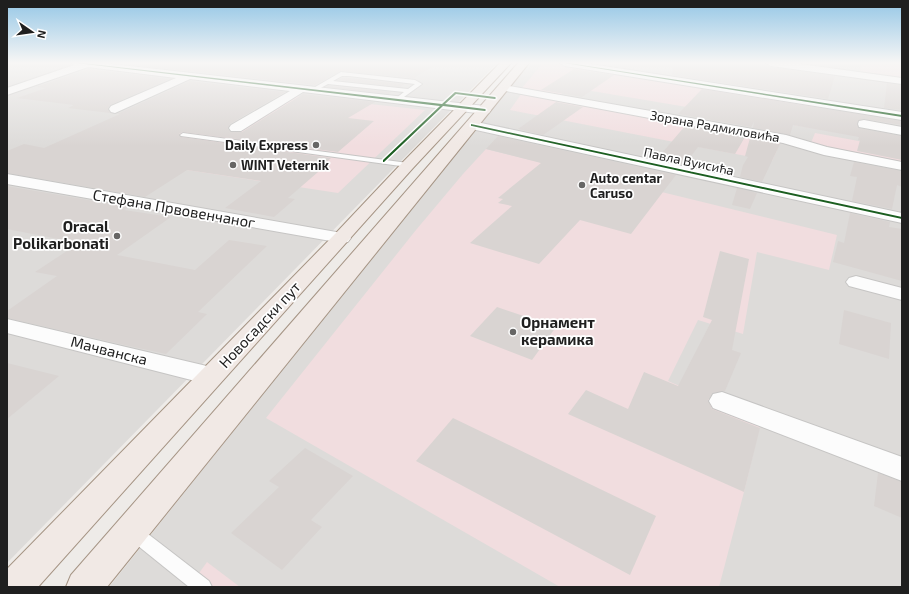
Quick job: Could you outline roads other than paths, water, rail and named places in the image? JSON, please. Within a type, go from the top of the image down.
[{"type":"main road","name":"Новосадски пут","points":[[84,587],[474,114],[489,91]]},
{"type":"main road","name":"Новосадски пут","points":[[14,587],[342,238],[408,165],[474,114],[501,91]]},
{"type":"street","points":[[115,109],[156,91]]},
{"type":"street","points":[[236,128],[304,91]]},
{"type":"street","name":"Павла Вуисића","points":[[321,91],[397,100],[474,114],[902,218]]},
{"type":"street","name":"Зорана Радмиловића","points":[[519,91],[786,139],[824,151],[902,166]]},
{"type":"street","points":[[741,91],[902,116]]},
{"type":"street","points":[[855,123],[902,131]]},
{"type":"street","name":"Стефана Првовенчаног","points":[[7,179],[342,238]]},
{"type":"street","points":[[856,282],[902,294]]},
{"type":"street","name":"Мачванска","points":[[7,326],[211,376]]},
{"type":"street","points":[[722,401],[902,468]]},
{"type":"lane","points":[[400,91],[410,92]]},
{"type":"lane","points":[[397,100],[410,92]]},
{"type":"lane","points":[[183,135],[408,165]]},
{"type":"lane","points":[[130,530],[202,587]]},
{"type":"place","name":"Daily Express","points":[[316,145]]},
{"type":"place","name":"WINT Veternik","points":[[233,165]]},
{"type":"place","name":"Auto centar Caruso","points":[[582,185]]},
{"type":"place","name":"Oracal Polikarbonati","points":[[117,236]]},
{"type":"place","name":"Орнамент керамика","points":[[513,332]]}]
